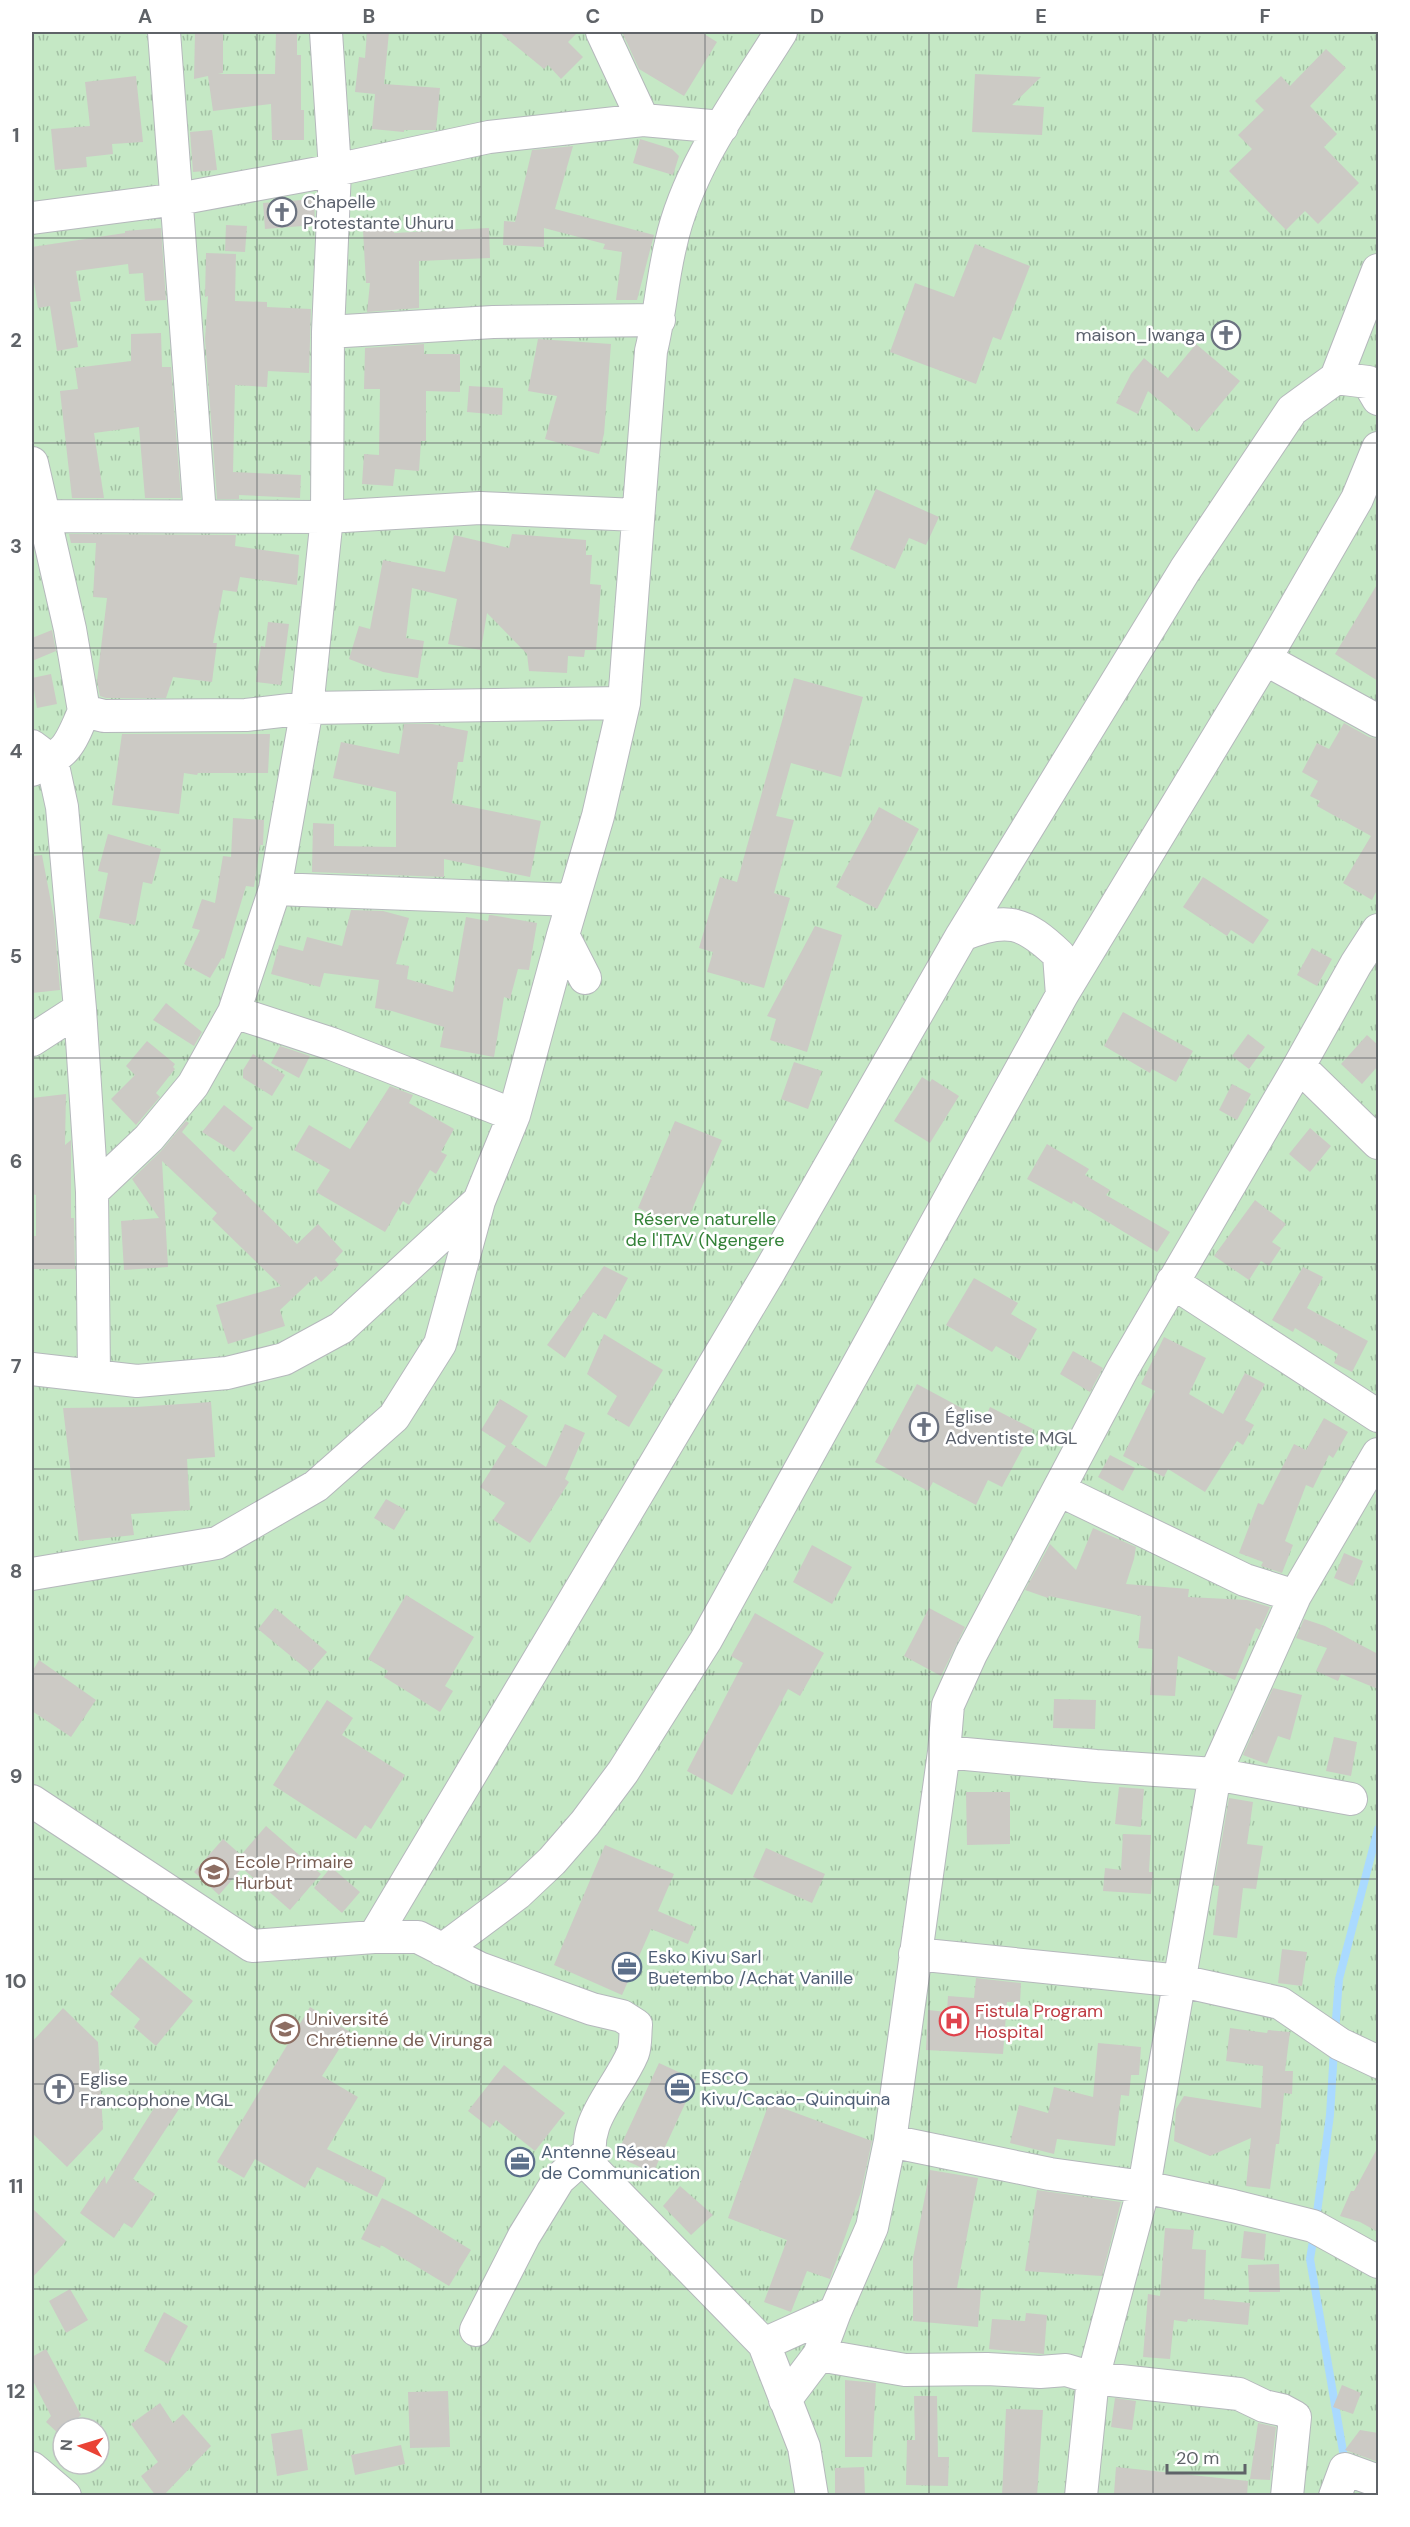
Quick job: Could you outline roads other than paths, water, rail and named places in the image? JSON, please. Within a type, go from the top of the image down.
[{"type":"street","points":[[164,32],[200,515]]},
{"type":"street","points":[[92,1192],[149,1138],[193,1085],[234,1012],[275,889],[307,708],[327,517],[328,332],[335,170],[326,32]]},
{"type":"street","points":[[602,32],[644,120]]},
{"type":"street","points":[[32,1574],[217,1543],[316,1486],[394,1417],[441,1344],[478,1201],[514,1115],[598,816],[624,703],[651,351],[659,320],[671,242],[693,179],[722,127],[781,32]]},
{"type":"street","points":[[32,218],[178,200],[489,137],[644,120],[722,127]]},
{"type":"street","points":[[374,1937],[709,1374],[962,936],[1185,570],[1292,410],[1336,378],[1378,270]]},
{"type":"street","points":[[328,332],[493,322],[659,320]]},
{"type":"street","points":[[1336,378],[1368,382],[1378,399]]},
{"type":"street","points":[[442,1950],[517,1894],[552,1861],[585,1823],[623,1772],[706,1640],[1062,995],[1265,659],[1357,499],[1378,448]]},
{"type":"street","points":[[32,463],[70,629],[84,711],[71,743],[38,759],[62,807],[80,1010],[92,1192],[94,1375]]},
{"type":"street","points":[[45,516],[327,517],[480,508],[638,515]]},
{"type":"street","points":[[1265,659],[1378,721]]},
{"type":"street","points":[[84,711],[104,716],[225,716],[307,708],[624,703]]},
{"type":"street","points":[[275,889],[573,900]]},
{"type":"street","points":[[962,936],[984,927],[1007,923],[1036,934],[1059,955],[1062,995]]},
{"type":"street","points":[[785,2400],[819,2355],[872,2227],[890,2141],[944,1752],[948,1705],[971,1654],[1122,1371],[1356,964],[1378,930]]},
{"type":"street","points":[[563,935],[585,978]]},
{"type":"street","points":[[32,1040],[80,1010]]},
{"type":"street","points":[[234,1012],[332,1044],[514,1115]]},
{"type":"street","points":[[1299,1066],[1378,1143]]},
{"type":"street","points":[[32,1369],[137,1381],[227,1373],[284,1359],[341,1328],[478,1201]]},
{"type":"street","points":[[1172,1282],[1378,1416]]},
{"type":"street","points":[[1081,2496],[1093,2378],[1144,2187],[1215,1774],[1295,1596],[1378,1454]]},
{"type":"street","points":[[1059,1490],[1245,1580],[1295,1596]]},
{"type":"street","points":[[944,1752],[1215,1774],[1351,1799]]},
{"type":"street","points":[[32,1801],[252,1946],[374,1937],[418,1937],[479,1968],[592,2009],[622,2016],[636,2025],[634,2051],[597,2117],[590,2137],[588,2153],[593,2169],[764,2343],[804,2447],[812,2496]]},
{"type":"street","points":[[915,1954],[1181,1982],[1280,2003],[1340,2044],[1378,2062]]},
{"type":"street","points":[[890,2141],[1050,2174],[1144,2187],[1313,2226],[1378,2262]]},
{"type":"street","points":[[476,2330],[524,2236],[559,2179],[588,2153]]},
{"type":"street","points":[[764,2343],[835,2312]]},
{"type":"street","points":[[819,2355],[905,2370],[987,2369],[1040,2372],[1066,2370],[1093,2378],[1239,2394],[1295,2417],[1287,2496]]},
{"type":"street","points":[[32,2468],[66,2496]]},
{"type":"street","points":[[1335,2496],[1346,2469],[1378,2481]]},
{"type":"waterway","points":[[1335,2032],[1339,1979],[1378,1829]]},
{"type":"waterway","points":[[1316,2220],[1330,2115],[1334,2050]]},
{"type":"waterway","points":[[1314,2235],[1310,2259],[1345,2463]]},
{"type":"place","name":"Chapelle Protestante Uhuru","points":[[282,212]]},
{"type":"place","name":"maison_lwanga","points":[[1226,335]]},
{"type":"place","name":"Église Adventiste MGL","points":[[924,1427]]},
{"type":"place","name":"Ecole Primaire Hurbut","points":[[214,1872]]},
{"type":"place","name":"Esko Kivu Sarl Buetembo /Achat Vanille","points":[[627,1967]]},
{"type":"place","name":"Fistula Program Hospital","points":[[954,2021]]},
{"type":"place","name":"Université Chrétienne de Virunga","points":[[285,2029]]},
{"type":"place","name":"ESCO Kivu/Cacao-Quinquina","points":[[680,2088]]},
{"type":"place","name":"Eglise Francophone MGL","points":[[59,2089]]},
{"type":"place","name":"Antenne Réseau de Communication","points":[[520,2162]]},
{"type":"park label","name":"Réserve naturelle de l'ITAV (Ngengere","points":[[705,1229]]}]
